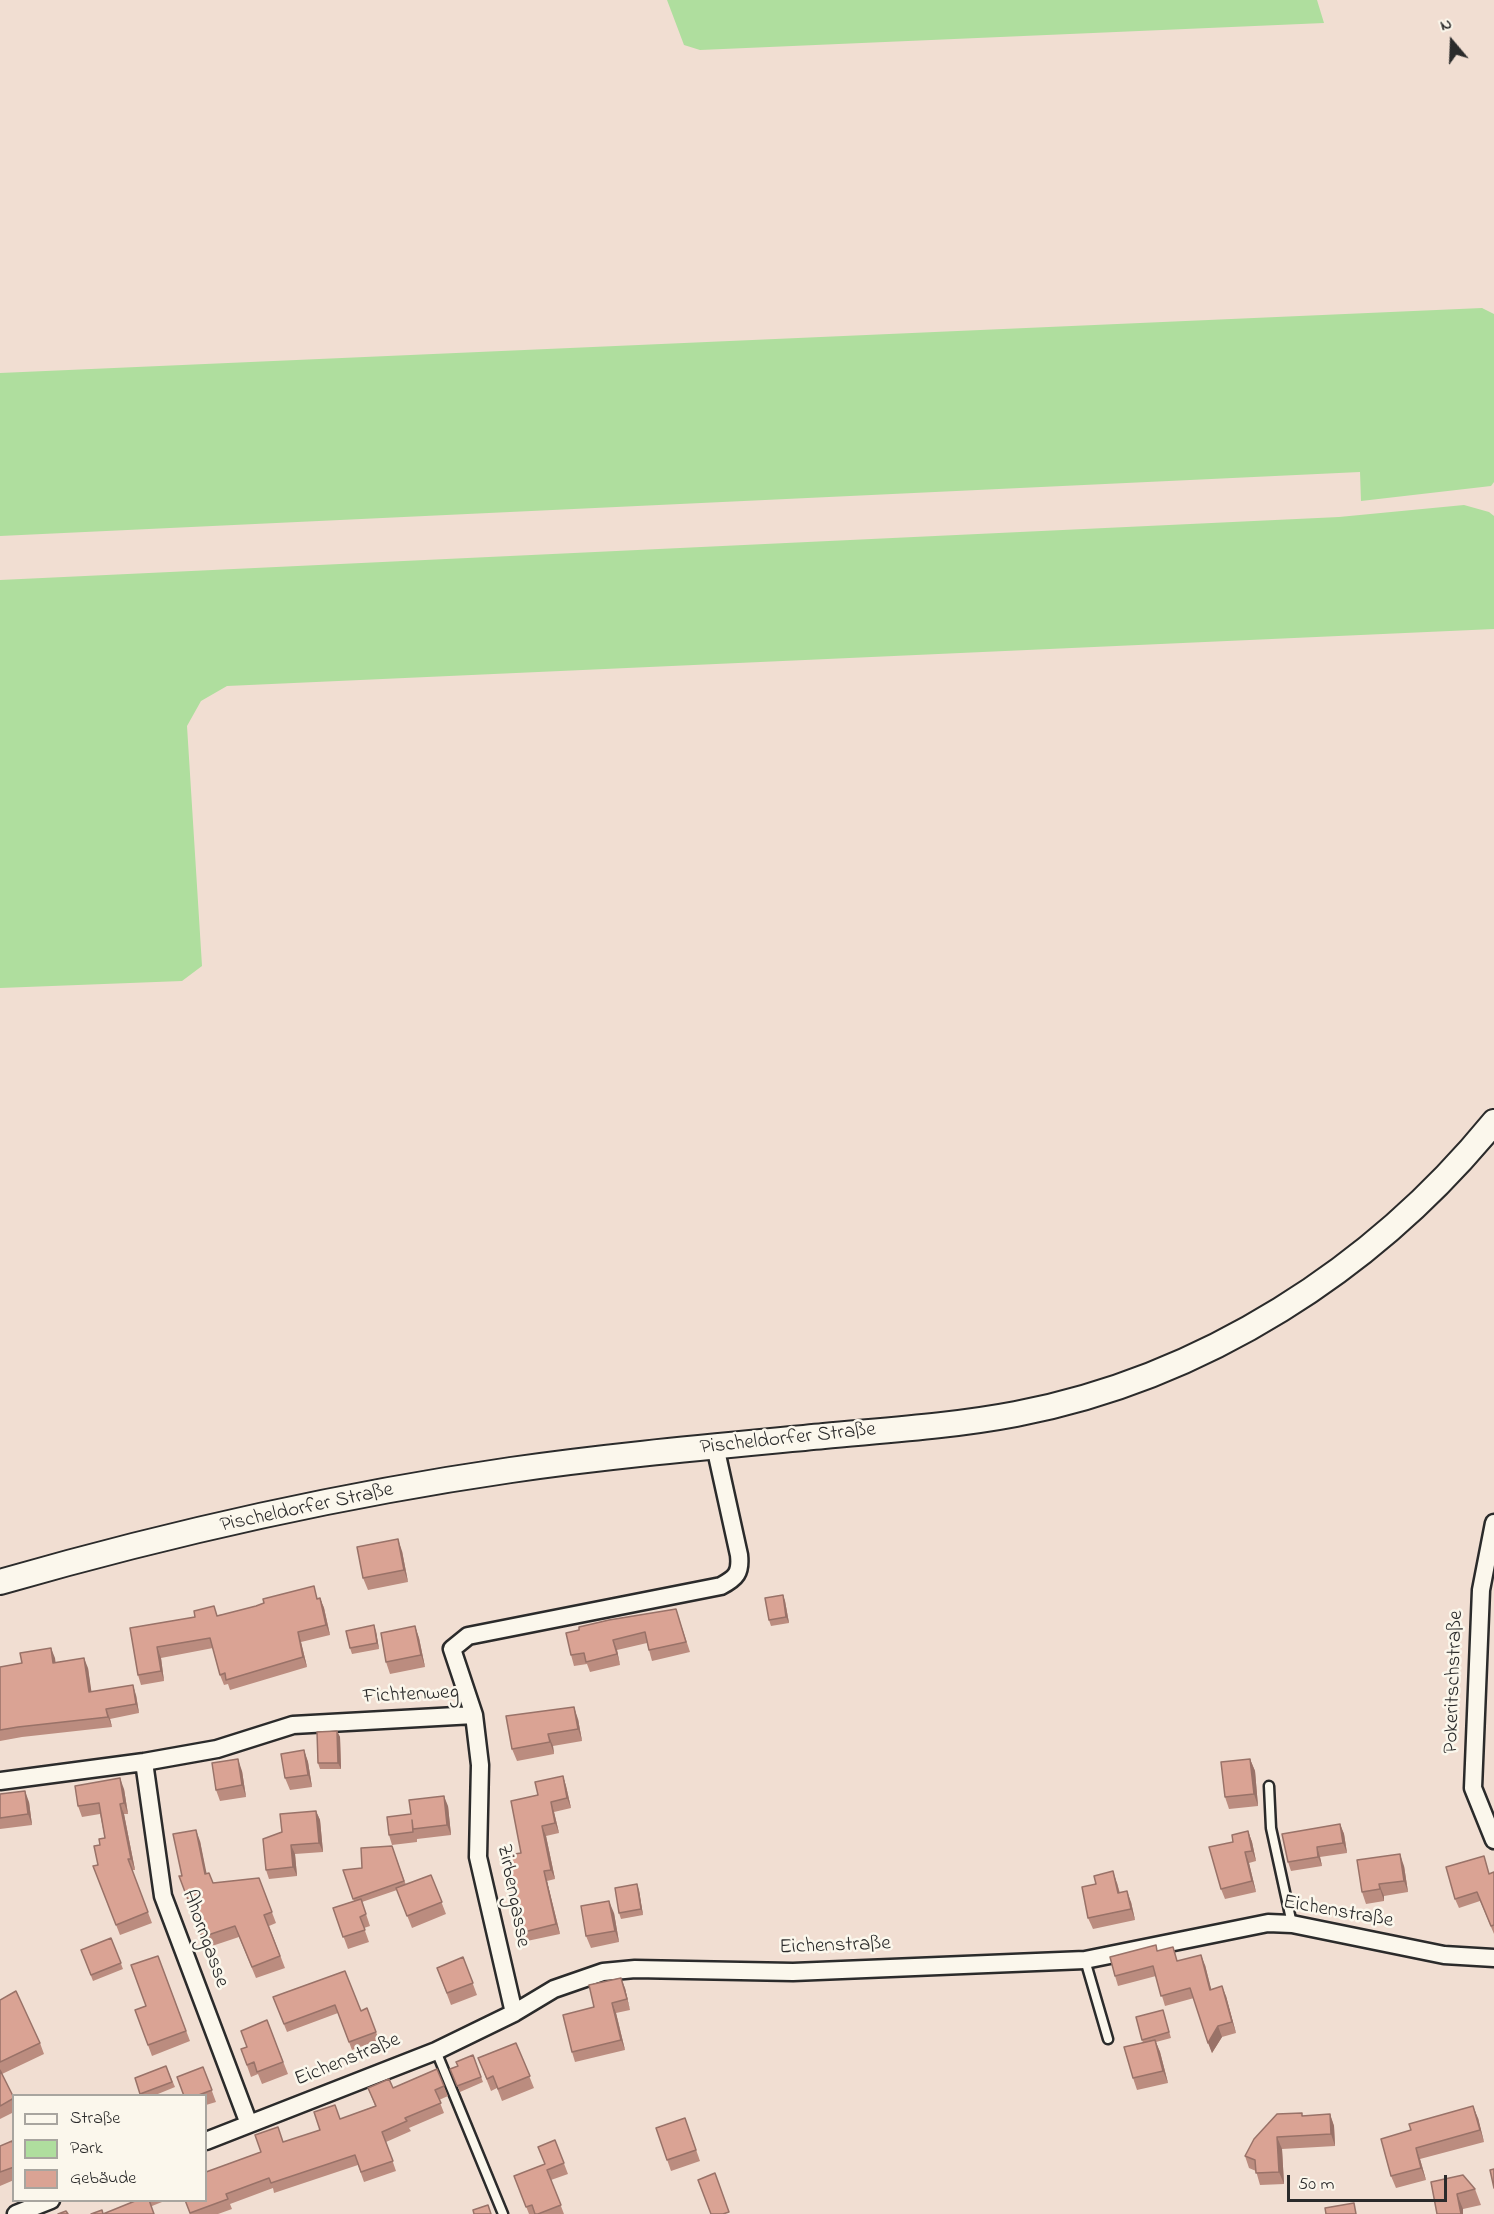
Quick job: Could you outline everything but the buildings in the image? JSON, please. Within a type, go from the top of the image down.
[{"type":"main road","name":"Pischeldorfer Straße","points":[[0,1582],[75,1561],[303,1507],[511,1470],[715,1446],[918,1427],[1017,1413],[1116,1387],[1195,1356],[1271,1317],[1347,1266],[1415,1209],[1494,1122]]},
{"type":"street","name":"Fichtenweg","points":[[0,1781],[144,1762],[217,1749],[292,1725],[474,1715],[452,1649],[468,1636],[721,1586],[736,1578],[740,1567],[739,1555],[715,1446]]},
{"type":"street","name":"Pokeritschstraße","points":[[1494,1523],[1481,1590],[1473,1788],[1494,1840]]},
{"type":"street","name":"Zirbengasse","points":[[474,1715],[480,1765],[478,1857],[514,2013]]},
{"type":"street","name":"Ahorngasse","points":[[144,1762],[163,1896],[249,2124]]},
{"type":"street","name":"Eichenstraße","points":[[207,2141],[435,2051],[514,2013],[554,1989],[603,1972],[635,1969],[793,1972],[1085,1960],[1268,1923],[1292,1924],[1444,1955],[1494,1958]]},
{"type":"street","points":[[16,2214],[46,2202]]},
{"type":"lane","points":[[1269,1786],[1271,1828],[1292,1924]]},
{"type":"lane","points":[[1085,1960],[1108,2039]]},
{"type":"lane","points":[[435,2051],[503,2214]]},
{"type":"green space","points":[[667,0],[1317,0],[1324,23],[700,50],[684,45]]},
{"type":"green space","points":[[1482,308],[1494,314],[1494,482],[1491,486],[1361,501],[1360,472],[0,536],[0,373]]},
{"type":"green space","points":[[1464,505],[1489,512],[1494,516],[1494,629],[227,686],[201,701],[187,726],[202,966],[182,981],[0,988],[0,580],[1339,517]]}]
